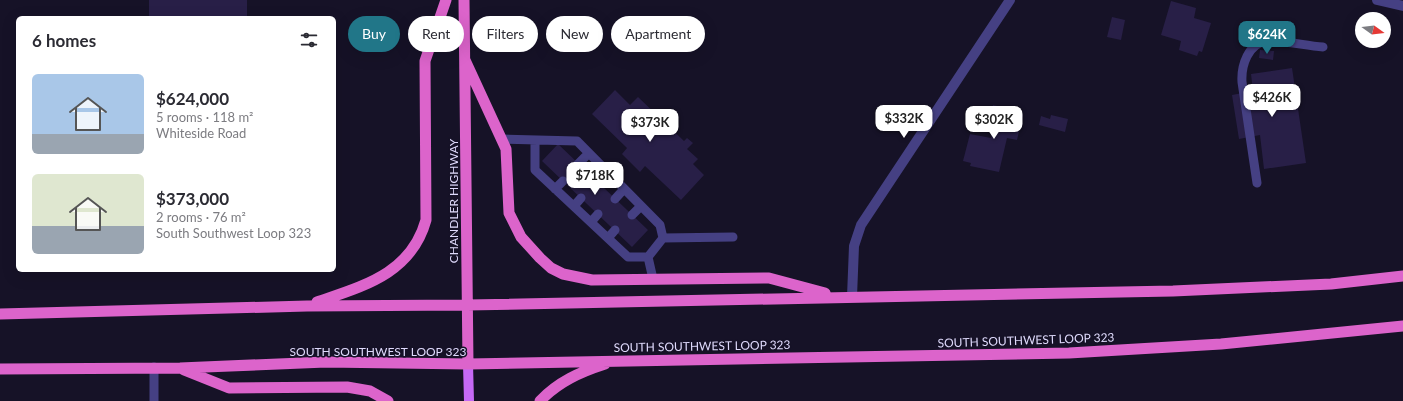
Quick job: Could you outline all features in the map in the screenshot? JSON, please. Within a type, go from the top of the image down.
[{"type":"highway","points":[[307,306],[366,285],[385,275],[403,259],[420,238],[426,220],[425,61],[446,0]]},
{"type":"highway","name":"CHANDLER HIGHWAY","points":[[464,0],[468,364]]},
{"type":"highway","points":[[465,60],[506,149],[509,214],[521,237],[540,258],[563,274],[592,280],[769,278],[837,297]]},
{"type":"highway","points":[[0,314],[307,306],[467,305],[1173,291],[1331,284],[1403,276]]},
{"type":"highway","name":"SOUTH SOUTHWEST LOOP 323","points":[[0,369],[180,368],[326,362],[468,364],[616,360],[1069,353],[1236,343],[1403,326]]},
{"type":"highway","points":[[540,401],[553,389],[572,377],[616,360]]},
{"type":"highway","points":[[180,368],[229,388],[347,387],[370,391],[388,401]]},
{"type":"main road","name":"CHANDLER HIGHWAY","points":[[468,364],[469,401]]},
{"type":"street","points":[[852,297],[854,246],[861,224],[1010,0]]},
{"type":"street","points":[[1377,0],[1403,6]]},
{"type":"lane","points":[[1257,183],[1242,82],[1242,68],[1246,59],[1255,46],[1268,41],[1323,48]]},
{"type":"lane","points":[[502,139],[578,141],[660,225],[663,238]]},
{"type":"lane","points":[[535,141],[535,170],[628,257],[648,257]]},
{"type":"lane","points":[[578,164],[589,153]]},
{"type":"lane","points":[[598,182],[608,172]]},
{"type":"lane","points":[[555,188],[563,181]]},
{"type":"lane","points":[[615,199],[624,189]]},
{"type":"lane","points":[[574,206],[582,198]]},
{"type":"lane","points":[[632,215],[641,206]]},
{"type":"lane","points":[[591,222],[598,214]]},
{"type":"lane","points":[[608,238],[615,230]]},
{"type":"lane","points":[[663,238],[733,237]]},
{"type":"lane","points":[[648,257],[663,238]]},
{"type":"lane","points":[[648,257],[653,279]]},
{"type":"lane","points":[[154,367],[154,401]]},
{"type":"building","points":[[149,0],[247,0],[247,16],[149,16]]},
{"type":"building","points":[[1171,1],[1196,8],[1194,18],[1211,23],[1202,52],[1199,51],[1197,56],[1179,50],[1181,41],[1161,35]]},
{"type":"building","points":[[1112,17],[1125,20],[1121,40],[1107,37]]},
{"type":"building","points":[[1260,50],[1274,51],[1273,60],[1259,58]]},
{"type":"building","points":[[1292,68],[1306,163],[1264,169],[1260,135],[1239,139],[1232,95],[1253,91],[1251,74]]},
{"type":"building","points":[[615,90],[630,105],[638,97],[684,141],[687,138],[693,143],[687,149],[698,159],[693,164],[704,175],[681,200],[645,166],[640,172],[622,154],[627,148],[592,114]]},
{"type":"building","points":[[993,105],[1014,110],[1013,113],[1023,115],[1017,140],[1007,138],[999,172],[970,166],[971,163],[963,161],[970,134],[991,138],[994,124],[989,123]]},
{"type":"building","points":[[1051,115],[1068,119],[1065,132],[1039,125],[1041,116],[1050,119]]},
{"type":"building","points":[[558,144],[648,230],[632,247],[542,161]]}]
